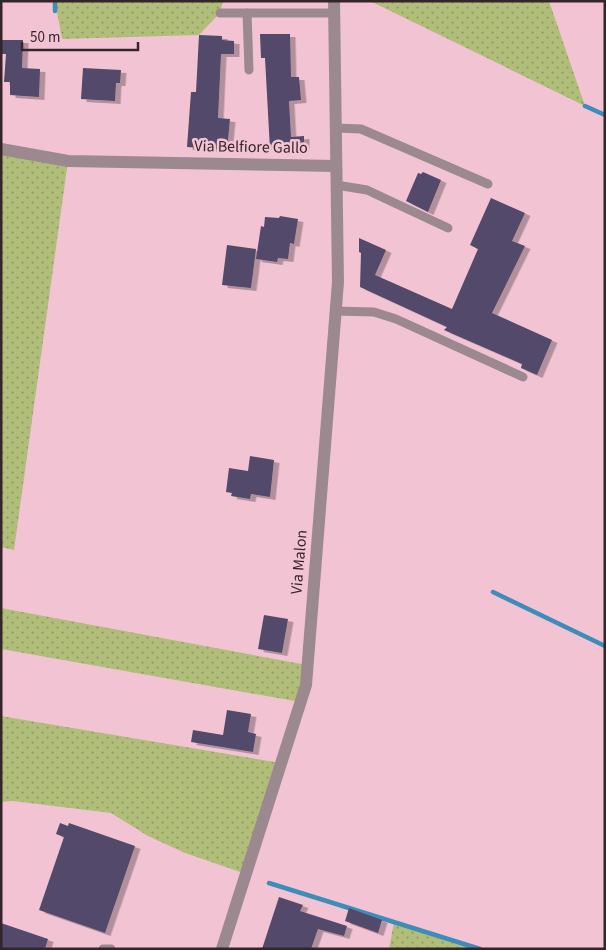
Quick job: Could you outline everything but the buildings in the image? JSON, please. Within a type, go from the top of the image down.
[{"type":"street","points":[[334,7],[336,166]]},
{"type":"street","name":"Via Belfiore Gallo","points":[[1,149],[68,161],[336,166]]},
{"type":"street","name":"Via Malon","points":[[222,949],[306,685],[338,282],[336,166]]},
{"type":"lane","points":[[220,13],[334,7]]},
{"type":"lane","points":[[247,13],[249,70]]},
{"type":"lane","points":[[336,128],[361,129],[488,184]]},
{"type":"lane","points":[[336,185],[367,190],[448,228]]},
{"type":"lane","points":[[335,311],[374,312],[396,318],[523,377]]},
{"type":"lane","points":[[103,949],[111,949]]},
{"type":"green space","points":[[55,1],[223,1],[220,13],[199,35],[62,39]]},
{"type":"green space","points":[[370,1],[549,1],[585,106]]},
{"type":"green space","points":[[1,149],[68,161],[14,550],[1,547]]},
{"type":"green space","points":[[1,608],[307,665],[300,702],[1,649]]},
{"type":"green space","points":[[1,716],[281,763],[246,874],[185,853],[148,836],[111,813],[13,801],[1,802]]},
{"type":"green space","points":[[394,922],[480,949],[389,949]]},
{"type":"waterway","points":[[55,1],[55,11]]},
{"type":"waterway","points":[[585,106],[605,115]]},
{"type":"waterway","points":[[493,592],[605,646]]},
{"type":"waterway","points":[[269,883],[480,949]]}]
